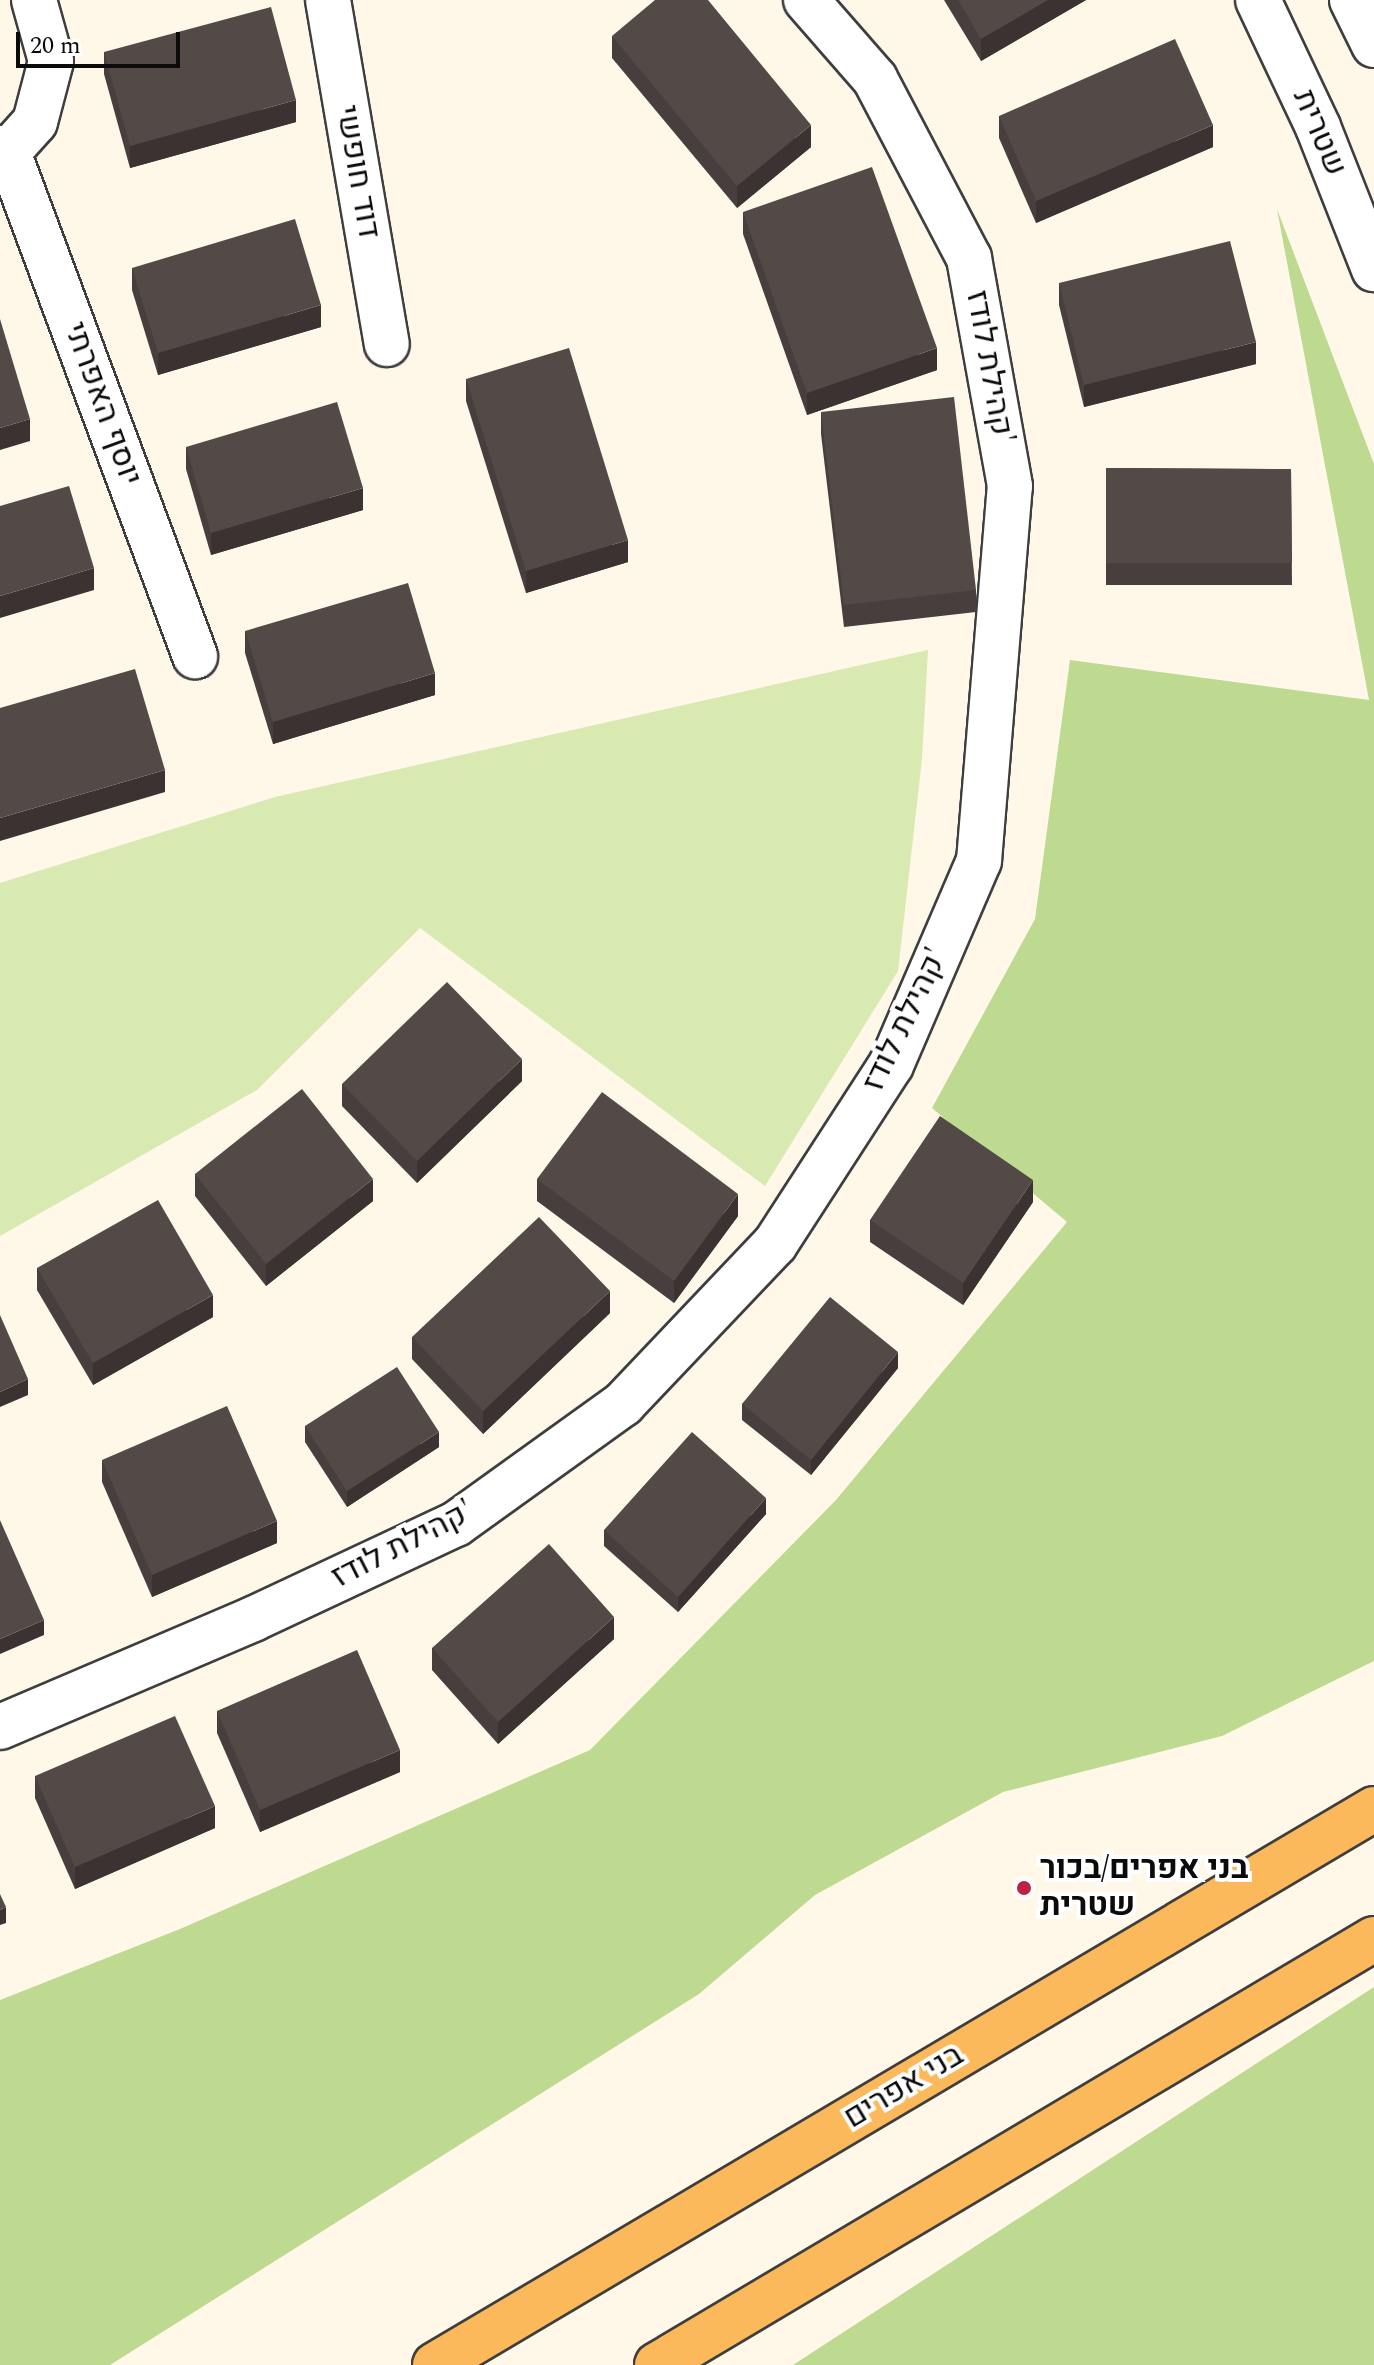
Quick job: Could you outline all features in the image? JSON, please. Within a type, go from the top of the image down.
[{"type":"main road","name":"בני אפרים","points":[[435,2365],[1374,1809]]},
{"type":"main road","points":[[657,2365],[1374,1939]]},
{"type":"street","name":"יוסף האפרתי","points":[[34,0],[51,61],[35,122],[4,150],[195,656]]},
{"type":"street","name":"דוד חופשי","points":[[328,0],[387,344]]},
{"type":"street","name":"קהילת לודז'","points":[[0,1727],[253,1619],[456,1524],[623,1404],[775,1244],[891,1065],[979,861],[1010,486],[969,258],[875,79],[806,0]]},
{"type":"street","name":"שטרית","points":[[1258,0],[1318,127],[1374,269]]},
{"type":"street","points":[[1352,0],[1374,45]]},
{"type":"green space","points":[[1277,209],[1374,464],[1374,1661],[1222,1736],[1003,1792],[815,1895],[699,1994],[110,2365],[0,2365],[0,2000],[180,1929],[590,1750],[836,1500],[1067,1222],[932,1108],[1035,919],[1070,660],[1369,700]]},
{"type":"green space","points":[[928,650],[922,759],[898,971],[765,1186],[420,928],[257,1090],[0,1236],[0,883],[275,797]]},
{"type":"green space","points":[[1374,1987],[1374,2365],[793,2365]]},
{"type":"building","points":[[655,0],[708,0],[811,125],[737,186],[612,36]]},
{"type":"building","points":[[958,0],[1048,0],[981,39]]},
{"type":"building","points":[[271,7],[296,100],[130,146],[104,52]]},
{"type":"building","points":[[1175,39],[1213,125],[1036,201],[999,116]]},
{"type":"building","points":[[872,167],[937,348],[807,393],[743,212]]},
{"type":"building","points":[[295,219],[321,305],[158,353],[132,268]]},
{"type":"building","points":[[1230,241],[1256,342],[1084,385],[1059,283]]},
{"type":"building","points":[[0,319],[30,419],[0,428]]},
{"type":"building","points":[[569,348],[628,540],[526,571],[466,379]]},
{"type":"building","points":[[954,397],[976,590],[844,605],[821,412]]},
{"type":"building","points":[[337,402],[363,488],[211,533],[186,447]]},
{"type":"building","points":[[1106,468],[1291,469],[1292,563],[1106,563]]},
{"type":"building","points":[[69,486],[94,568],[0,596],[0,506]]},
{"type":"building","points":[[408,583],[435,673],[273,722],[245,631]]},
{"type":"building","points":[[135,669],[165,770],[0,818],[0,708]]},
{"type":"building","points":[[447,982],[522,1059],[417,1161],[342,1084]]},
{"type":"building","points":[[302,1089],[373,1179],[266,1264],[195,1174]]},
{"type":"building","points":[[602,1092],[738,1194],[674,1281],[537,1179]]},
{"type":"building","points":[[940,1116],[1033,1180],[963,1283],[870,1220]]},
{"type":"building","points":[[158,1200],[213,1295],[93,1363],[37,1268]]},
{"type":"building","points":[[539,1217],[610,1291],[483,1411],[412,1337]]},
{"type":"building","points":[[830,1297],[898,1352],[811,1460],[742,1404]]},
{"type":"building","points":[[0,1315],[28,1379],[0,1392]]},
{"type":"building","points":[[397,1367],[439,1432],[347,1491],[305,1426]]},
{"type":"building","points":[[227,1406],[277,1521],[152,1575],[102,1460]]},
{"type":"building","points":[[692,1432],[766,1498],[678,1597],[604,1530]]},
{"type":"building","points":[[0,1520],[44,1620],[0,1639]]},
{"type":"building","points":[[549,1544],[614,1617],[498,1722],[432,1648]]},
{"type":"building","points":[[357,1650],[400,1750],[260,1810],[217,1711]]},
{"type":"building","points":[[175,1716],[215,1806],[75,1867],[35,1776]]},
{"type":"building","points":[[0,1894],[6,1907],[0,1910]]},
{"type":"place","name":"בני אפרים/בכור שטרית","points":[[1024,1888]]}]
